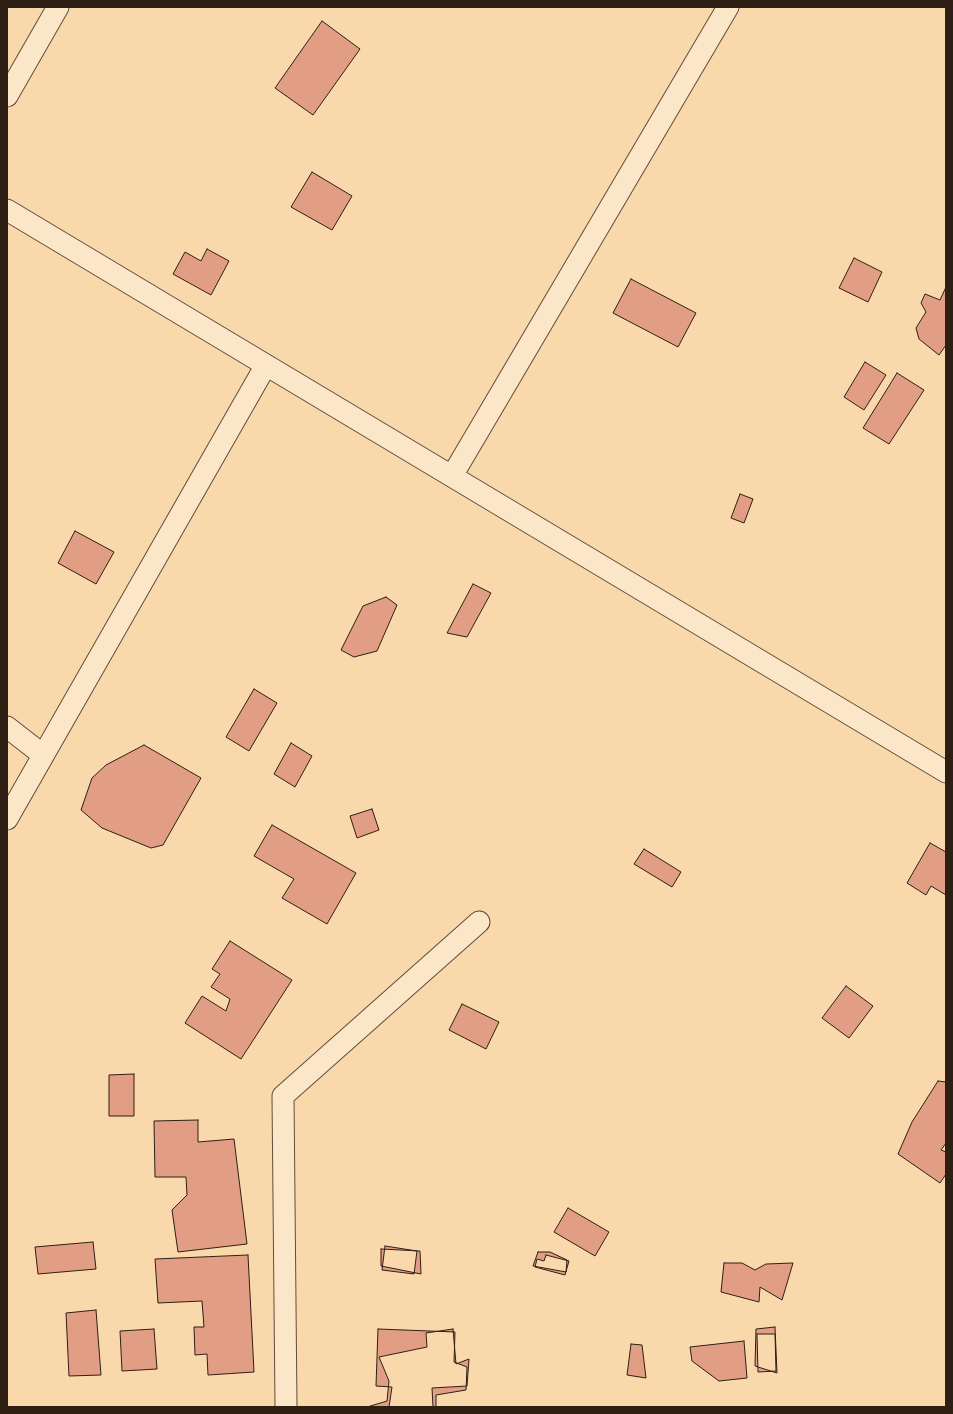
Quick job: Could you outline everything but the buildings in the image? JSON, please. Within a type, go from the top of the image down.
[{"type":"street","points":[[7,96],[58,7]]},
{"type":"street","points":[[452,476],[728,7]]},
{"type":"street","points":[[7,210],[946,772]]},
{"type":"street","points":[[7,819],[266,365]]},
{"type":"street","points":[[7,727],[43,755]]},
{"type":"street","points":[[286,1407],[283,1096],[480,922]]}]
